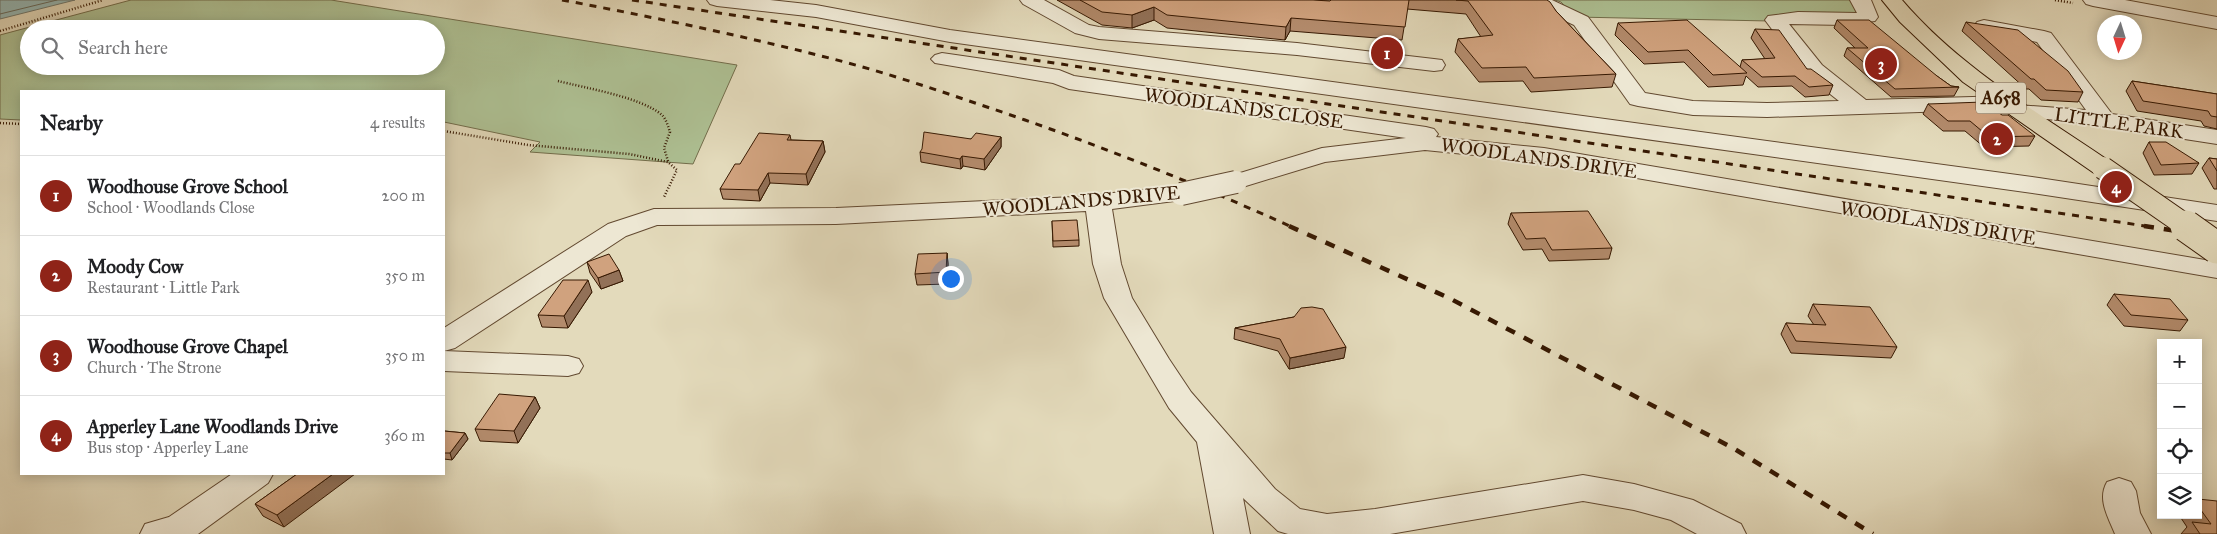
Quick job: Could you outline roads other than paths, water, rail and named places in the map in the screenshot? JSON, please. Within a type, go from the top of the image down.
[{"type":"highway","name":"A658","points":[[1892,0],[1907,18],[1971,77],[2217,248]]},
{"type":"street","points":[[717,0],[816,11],[970,39],[2048,187],[2217,213]]},
{"type":"street","points":[[1030,0],[1082,29],[1099,33],[1297,49],[1434,65]]},
{"type":"street","name":"LITTLE PARK","points":[[1536,0],[1581,21],[1638,99],[1693,108],[1767,110],[1860,107],[2014,107],[2217,137]]},
{"type":"street","points":[[1860,0],[1864,4],[1868,17],[1849,20],[1786,18],[1775,20],[1814,70],[1860,107]]},
{"type":"street","points":[[2093,0],[2217,23]]},
{"type":"street","points":[[1969,24],[2044,37],[2105,120]]},
{"type":"street","name":"WOODLANDS CLOSE","points":[[942,59],[1059,77],[1069,82],[1539,150],[1544,156]]},
{"type":"street","name":"WOODLANDS DRIVE","points":[[445,340],[617,230],[654,217],[836,216],[1098,203],[1181,194],[1236,182],[1322,155],[1425,144],[1544,156],[2217,270]]},
{"type":"street","points":[[1098,203],[1107,264],[1118,298],[1180,400],[1263,498],[1290,521],[1327,528],[1375,523],[1583,488],[1634,496],[1681,509],[1728,534]]},
{"type":"street","points":[[445,361],[568,366]]},
{"type":"street","points":[[1212,438],[1227,502],[1232,534]]},
{"type":"street","points":[[171,532],[255,475]]},
{"type":"street","points":[[2119,491],[2123,513],[2134,534]]},
{"type":"water","points":[[0,0],[75,0],[0,19]]},
{"type":"railway","points":[[562,0],[732,35],[833,59],[890,75],[1023,119],[1101,148],[1178,178],[1292,227]]},
{"type":"railway","points":[[632,0],[2152,227]]},
{"type":"railway","points":[[1289,226],[1449,298],[1733,448],[1873,534]]},
{"type":"railway","points":[[2144,226],[2217,237]]},
{"type":"place","name":"Woodhouse Grove School","points":[[1387,53]]},
{"type":"place","name":"Woodhouse Grove Chapel","points":[[1881,64]]},
{"type":"place","name":"Moody Cow","points":[[1997,139]]},
{"type":"place","name":"Apperley Lane Woodlands Drive","points":[[2116,187]]}]
